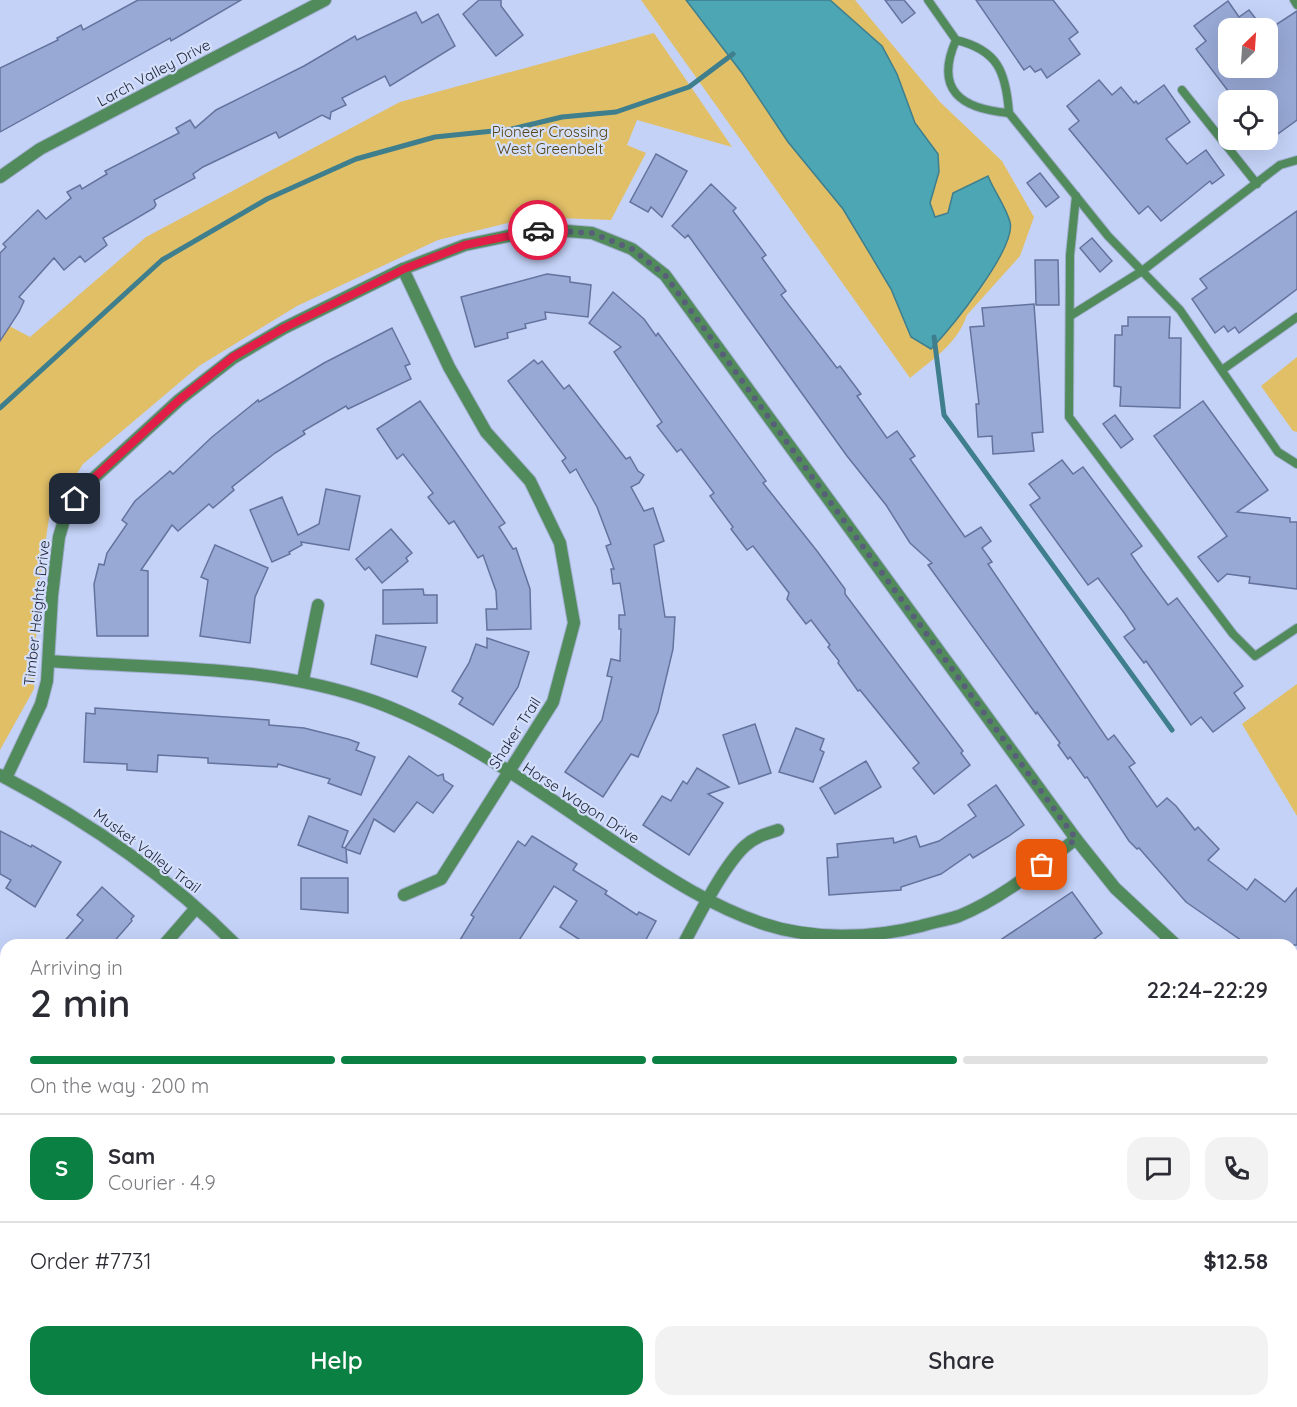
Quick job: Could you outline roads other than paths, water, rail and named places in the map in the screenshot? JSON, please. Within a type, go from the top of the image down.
[{"type":"street","name":"Larch Valley Drive","points":[[0,177],[40,149],[325,0]]},
{"type":"street","name":"Timber Heights Drive","points":[[3,776],[41,704],[49,661],[52,596],[59,537],[67,510],[83,488],[179,400],[233,357],[284,328],[404,269],[465,245],[542,229],[592,233],[632,249],[665,275],[1076,839],[1115,888],[1170,939]]},
{"type":"street","name":"Shaker Trail","points":[[404,269],[449,367],[486,432],[530,481],[560,543],[574,622],[553,702],[441,879],[404,895]]},
{"type":"street","points":[[303,680],[318,605]]},
{"type":"street","name":"Horse Wagon Drive","points":[[49,661],[243,672],[303,680],[376,702],[446,734],[683,887],[762,923],[813,934],[888,934],[958,916],[1014,887],[1076,839]]},
{"type":"street","name":"Musket Valley Trail","points":[[3,776],[93,827],[196,908],[230,939]]},
{"type":"street","points":[[686,939],[708,900],[743,848],[760,835],[778,830]]},
{"type":"street","points":[[169,939],[196,908]]},
{"type":"lane","points":[[928,0],[956,40],[975,44],[987,52],[1002,72],[1009,113],[1108,236],[1180,310],[1278,452],[1297,464]]},
{"type":"lane","points":[[1294,0],[1297,5]]},
{"type":"lane","points":[[956,40],[947,60],[947,76],[957,94],[969,104],[988,111],[1009,113]]},
{"type":"lane","points":[[1182,90],[1257,184]]},
{"type":"lane","points":[[1070,316],[1142,271],[1280,165],[1297,160]]},
{"type":"lane","points":[[1076,196],[1070,255],[1069,417],[1233,634],[1255,656],[1297,628]]},
{"type":"lane","points":[[1222,370],[1297,317]]},
{"type":"waterway","points":[[0,408],[162,260],[267,199],[356,159],[435,137],[512,129],[562,117],[616,112],[689,87],[733,54]]},
{"type":"waterway","points":[[934,337],[944,415],[1172,730]]},
{"type":"park label","name":"Pioneer Crossing West Greenbelt","points":[[550,140]]}]
